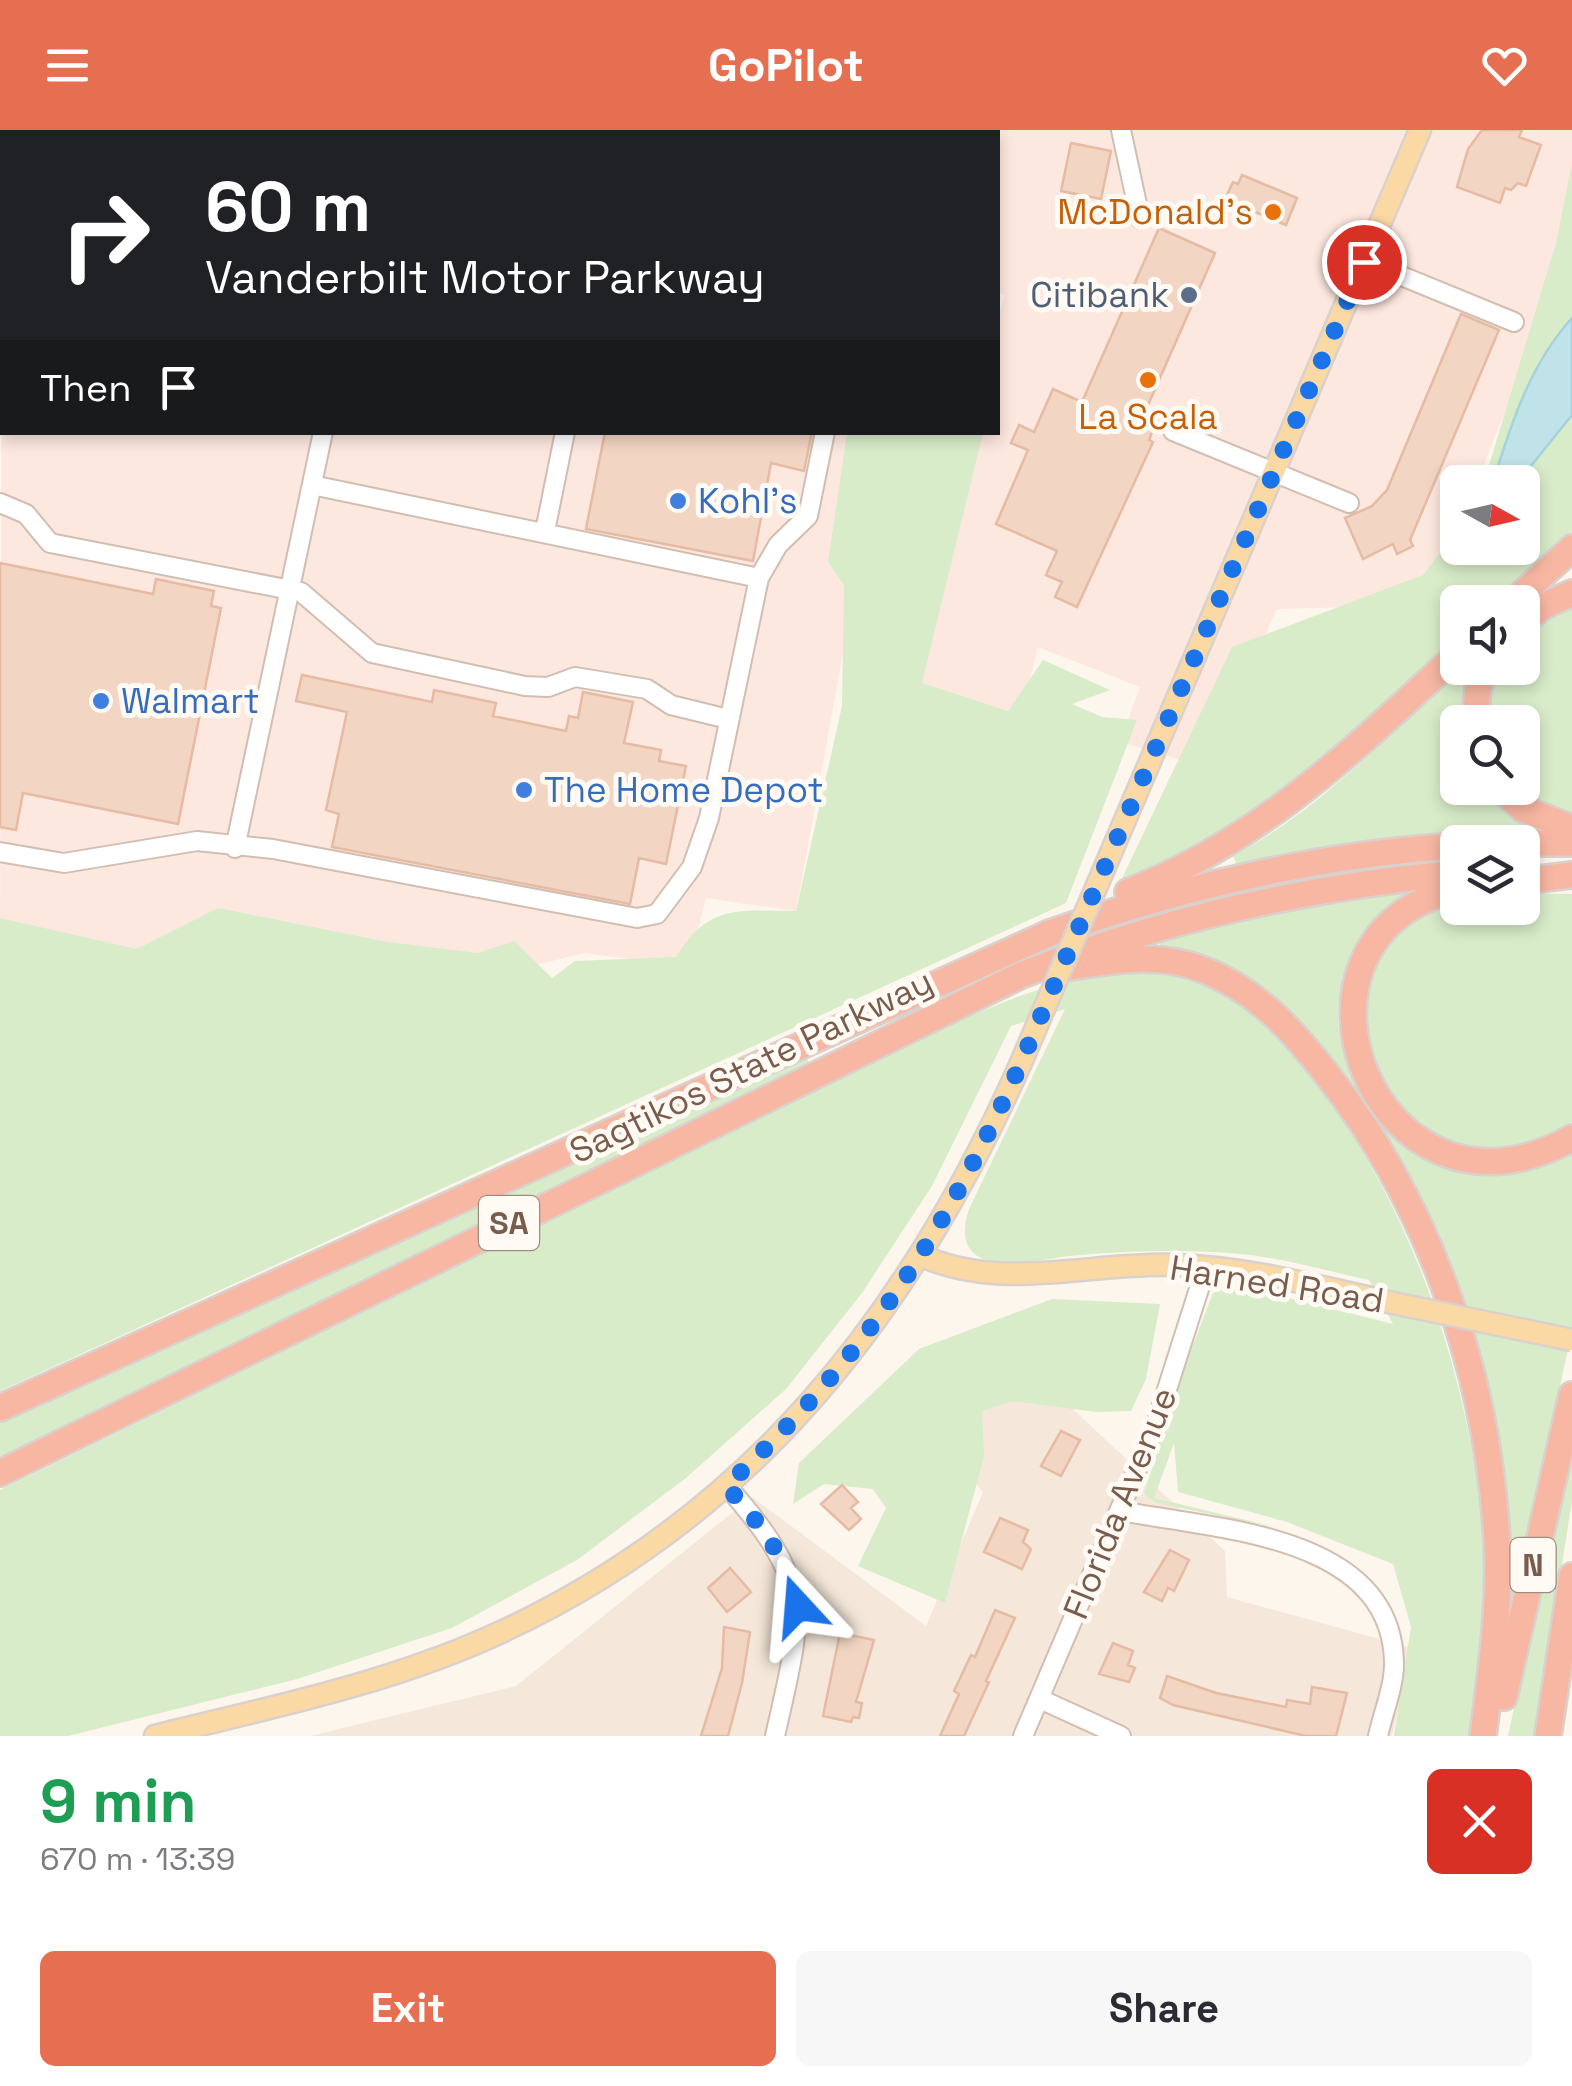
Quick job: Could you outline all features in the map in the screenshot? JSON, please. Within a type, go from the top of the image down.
[{"type":"highway","points":[[1532,585],[1572,548]]},
{"type":"highway","points":[[1540,608],[1572,593]]},
{"type":"highway","points":[[936,982],[1006,938],[1150,883],[1258,826],[1329,773],[1440,671]]},
{"type":"highway","points":[[1519,805],[1572,828]]},
{"type":"highway","points":[[1540,843],[1572,843]]},
{"type":"highway","name":"Sagtikos State Parkway","points":[[0,1408],[1050,933],[1162,896],[1324,861],[1440,848]]},
{"type":"highway","points":[[1540,872],[1572,873]]},
{"type":"highway","points":[[1540,878],[1572,873]]},
{"type":"highway","name":"Sagtikos State Parkway","points":[[0,1473],[1020,975],[1138,932],[1236,906],[1329,888],[1440,875]]},
{"type":"highway","points":[[1440,897],[1404,912],[1379,937],[1362,970],[1352,1027],[1366,1081],[1393,1121],[1420,1141],[1450,1155],[1503,1162],[1539,1154],[1572,1138]]},
{"type":"highway","points":[[1020,975],[1136,957],[1188,965],[1220,977],[1253,996],[1298,1038],[1377,1146],[1422,1233],[1452,1306],[1486,1458],[1498,1579],[1483,1736]]},
{"type":"highway","name":"N","points":[[1495,1736],[1572,1395]]},
{"type":"highway","points":[[0,1486],[102,1422]]},
{"type":"highway","name":"N","points":[[1548,1736],[1572,1576]]},
{"type":"main road","points":[[155,1736],[360,1684],[487,1638],[595,1582],[726,1486],[835,1376],[922,1256],[974,1163],[1020,1065],[1420,130]]},
{"type":"main road","name":"Harned Road","points":[[922,1256],[963,1269],[1006,1275],[1135,1265],[1206,1266],[1572,1340]]},
{"type":"street","points":[[1121,130],[1140,218]]},
{"type":"street","points":[[1364,262],[1514,322]]},
{"type":"street","points":[[1173,430],[1350,502]]},
{"type":"street","points":[[235,848],[322,435]]},
{"type":"street","points":[[544,531],[565,435]]},
{"type":"street","points":[[0,852],[64,864],[197,842],[273,849],[637,918],[658,914],[692,867],[709,818],[759,578],[778,545],[808,516],[823,435]]},
{"type":"street","points":[[312,484],[759,578]]},
{"type":"street","points":[[0,503],[26,514],[50,543],[310,597],[372,653],[525,686],[548,687],[575,677],[647,689],[671,705],[728,719]]},
{"type":"street","name":"Florida Avenue","points":[[1023,1736],[1155,1426],[1206,1266]]},
{"type":"street","points":[[726,1486],[791,1574],[798,1606],[775,1736]]},
{"type":"street","points":[[1121,1510],[1295,1544],[1330,1560],[1363,1585],[1388,1622],[1394,1663],[1378,1736]]},
{"type":"street","points":[[1040,1699],[1122,1736]]},
{"type":"shaded area","points":[[1000,130],[1572,130],[1572,245],[1484,465],[1440,465],[1440,565],[1444,565],[1428,605],[1277,609],[1205,767],[1120,742],[1140,687],[1038,647],[1017,732],[907,717],[972,435],[1000,435],[1000,312],[1004,295],[1000,294]]},
{"type":"shaded area","points":[[1,435],[883,435],[796,911],[706,898],[688,967],[585,953],[477,979],[172,974],[0,944]]},
{"type":"shaded area","points":[[1018,1358],[1225,1551],[1227,1597],[1412,1648],[1392,1736],[310,1736],[516,1686],[752,1497],[926,1626],[983,1492],[943,1444]]},
{"type":"green space","points":[[1572,163],[1572,318],[1534,375],[1499,465],[1489,465],[1556,243]]},
{"type":"green space","points":[[1572,415],[1572,533],[1540,565],[1540,465],[1532,465]]},
{"type":"green space","points":[[847,435],[983,435],[922,683],[1008,711],[1043,660],[1110,690],[1072,704],[1102,717],[1137,720],[1066,903],[0,1391],[0,918],[137,949],[218,908],[388,942],[478,953],[514,941],[552,978],[575,961],[676,957],[701,927],[727,914],[796,911],[842,706],[844,585],[828,562]]},
{"type":"green space","points":[[1440,552],[1440,565],[1540,565],[1519,585],[1440,585],[1440,659],[1275,808],[1117,889],[1232,647],[1423,575]]},
{"type":"green space","points":[[1572,605],[1572,819],[1535,805],[1540,805],[1540,705],[1489,705],[1493,685],[1540,685],[1540,626]]},
{"type":"green space","points":[[1441,685],[1469,685],[1463,705],[1440,705],[1440,805],[1508,805],[1531,825],[1440,825],[1440,842],[1237,866],[1233,856],[1295,817],[1379,745]]},
{"type":"green space","points":[[1405,891],[1404,903],[1385,915],[1364,940],[1338,1011],[1346,1058],[1372,1113],[1394,1137],[1447,1166],[1477,1171],[1508,1170],[1572,1152],[1572,1332],[1512,1600],[1505,1599],[1440,1258],[1297,1024],[1161,952],[1160,942],[1236,921]]},
{"type":"green space","points":[[1540,893],[1572,894],[1572,1122],[1526,1143],[1475,1148],[1427,1135],[1405,1121],[1383,1098],[1362,1019],[1365,988],[1382,954],[1423,915],[1440,906],[1440,925],[1540,925]]},
{"type":"green space","points":[[1137,969],[1220,991],[1274,1030],[1309,1072],[1362,1151],[1416,1258],[1454,1370],[1468,1428],[1486,1547],[1487,1618],[1474,1736],[1394,1736],[1411,1627],[1393,1564],[1287,1522],[1178,1492],[1174,1443],[1154,1498],[1279,1528],[1156,1503],[1144,1494],[1181,1376],[1213,1293],[1237,1285],[1393,1324],[1369,1280],[1240,1254],[1134,1252],[1012,1264],[979,1257],[969,1247],[965,1229],[969,1209],[1065,1009],[1011,1026],[932,1186],[862,1293],[786,1389],[686,1478],[577,1560],[452,1628],[297,1679],[68,1736],[0,1736],[0,1490],[605,1191],[968,1017],[1052,986]]},
{"type":"green space","points":[[804,1054],[811,1065],[260,1332],[0,1464],[0,1421]]},
{"type":"green space","points":[[1052,1299],[1160,1304],[1146,1379],[1131,1411],[1096,1412],[1012,1401],[982,1411],[984,1456],[945,1603],[858,1566],[886,1508],[873,1489],[824,1484],[793,1504],[799,1463],[919,1349]]},
{"type":"green space","points":[[1572,1438],[1572,1501],[1535,1736],[1508,1736]]},
{"type":"water","points":[[1572,318],[1572,415],[1532,465],[1499,465],[1533,375]]},
{"type":"building","points":[[1482,130],[1522,130],[1519,137],[1541,145],[1526,186],[1518,183],[1511,190],[1505,188],[1500,203],[1457,187],[1468,149]]},
{"type":"building","points":[[1071,143],[1111,151],[1101,199],[1061,191]]},
{"type":"building","name":"McDonald's","points":[[1242,175],[1297,198],[1286,225],[1225,199],[1233,182],[1238,184]]},
{"type":"building","points":[[1159,228],[1215,253],[1141,421],[1154,427],[1149,440],[1153,442],[1077,607],[1055,597],[1062,582],[1046,575],[1057,551],[996,524],[1028,450],[1011,443],[1019,425],[1034,432],[1053,389],[1082,402]]},
{"type":"building","points":[[1461,314],[1499,330],[1410,540],[1413,546],[1397,554],[1393,544],[1363,559],[1345,518],[1372,506],[1387,490]]},
{"type":"building","name":"Kohl's","points":[[604,435],[811,435],[804,471],[771,463],[753,561],[586,529]]},
{"type":"building","name":"Walmart","points":[[0,563],[153,594],[156,579],[214,591],[211,606],[221,608],[178,824],[23,793],[16,830],[0,827]]},
{"type":"building","name":"The Home Depot","points":[[302,675],[432,702],[434,690],[496,703],[493,716],[566,731],[569,716],[578,718],[583,692],[633,702],[624,743],[661,750],[659,761],[686,766],[666,864],[639,858],[630,904],[332,847],[339,814],[326,810],[347,712],[296,701]]},
{"type":"building","points":[[1061,1431],[1080,1440],[1061,1476],[1041,1466]]},
{"type":"building","points":[[842,1485],[858,1502],[851,1508],[861,1519],[849,1530],[821,1504]]},
{"type":"building","points":[[1000,1518],[1028,1530],[1023,1542],[1031,1549],[1022,1569],[984,1552]]},
{"type":"building","points":[[1170,1550],[1189,1560],[1174,1591],[1168,1588],[1162,1601],[1144,1592]]},
{"type":"building","points":[[730,1568],[751,1592],[727,1612],[708,1588]]},
{"type":"building","points":[[995,1610],[1015,1618],[986,1681],[989,1682],[964,1736],[940,1736],[959,1694],[954,1691],[971,1655],[975,1657]]},
{"type":"building","points":[[724,1627],[750,1632],[742,1683],[728,1736],[701,1736],[722,1668]]},
{"type":"building","points":[[840,1633],[874,1640],[856,1702],[862,1703],[859,1718],[853,1717],[851,1722],[823,1716]]},
{"type":"building","points":[[1113,1643],[1133,1651],[1128,1665],[1135,1668],[1129,1682],[1099,1674]]},
{"type":"building","points":[[1167,1676],[1216,1693],[1286,1707],[1287,1700],[1310,1704],[1312,1687],[1347,1693],[1336,1736],[1306,1736],[1173,1705],[1160,1698]]},
{"type":"place","name":"McDonald's","points":[[1273,212]]},
{"type":"place","name":"Citibank","points":[[1189,295]]},
{"type":"place","name":"La Scala","points":[[1148,380]]},
{"type":"place","name":"Kohl's","points":[[678,501]]},
{"type":"place","name":"Walmart","points":[[101,701]]},
{"type":"place","name":"The Home Depot","points":[[524,790]]},
{"type":"route","points":[[798,1606],[791,1574],[752,1515],[726,1486],[814,1400],[876,1326],[967,1177],[1020,1065],[1364,262]]}]
